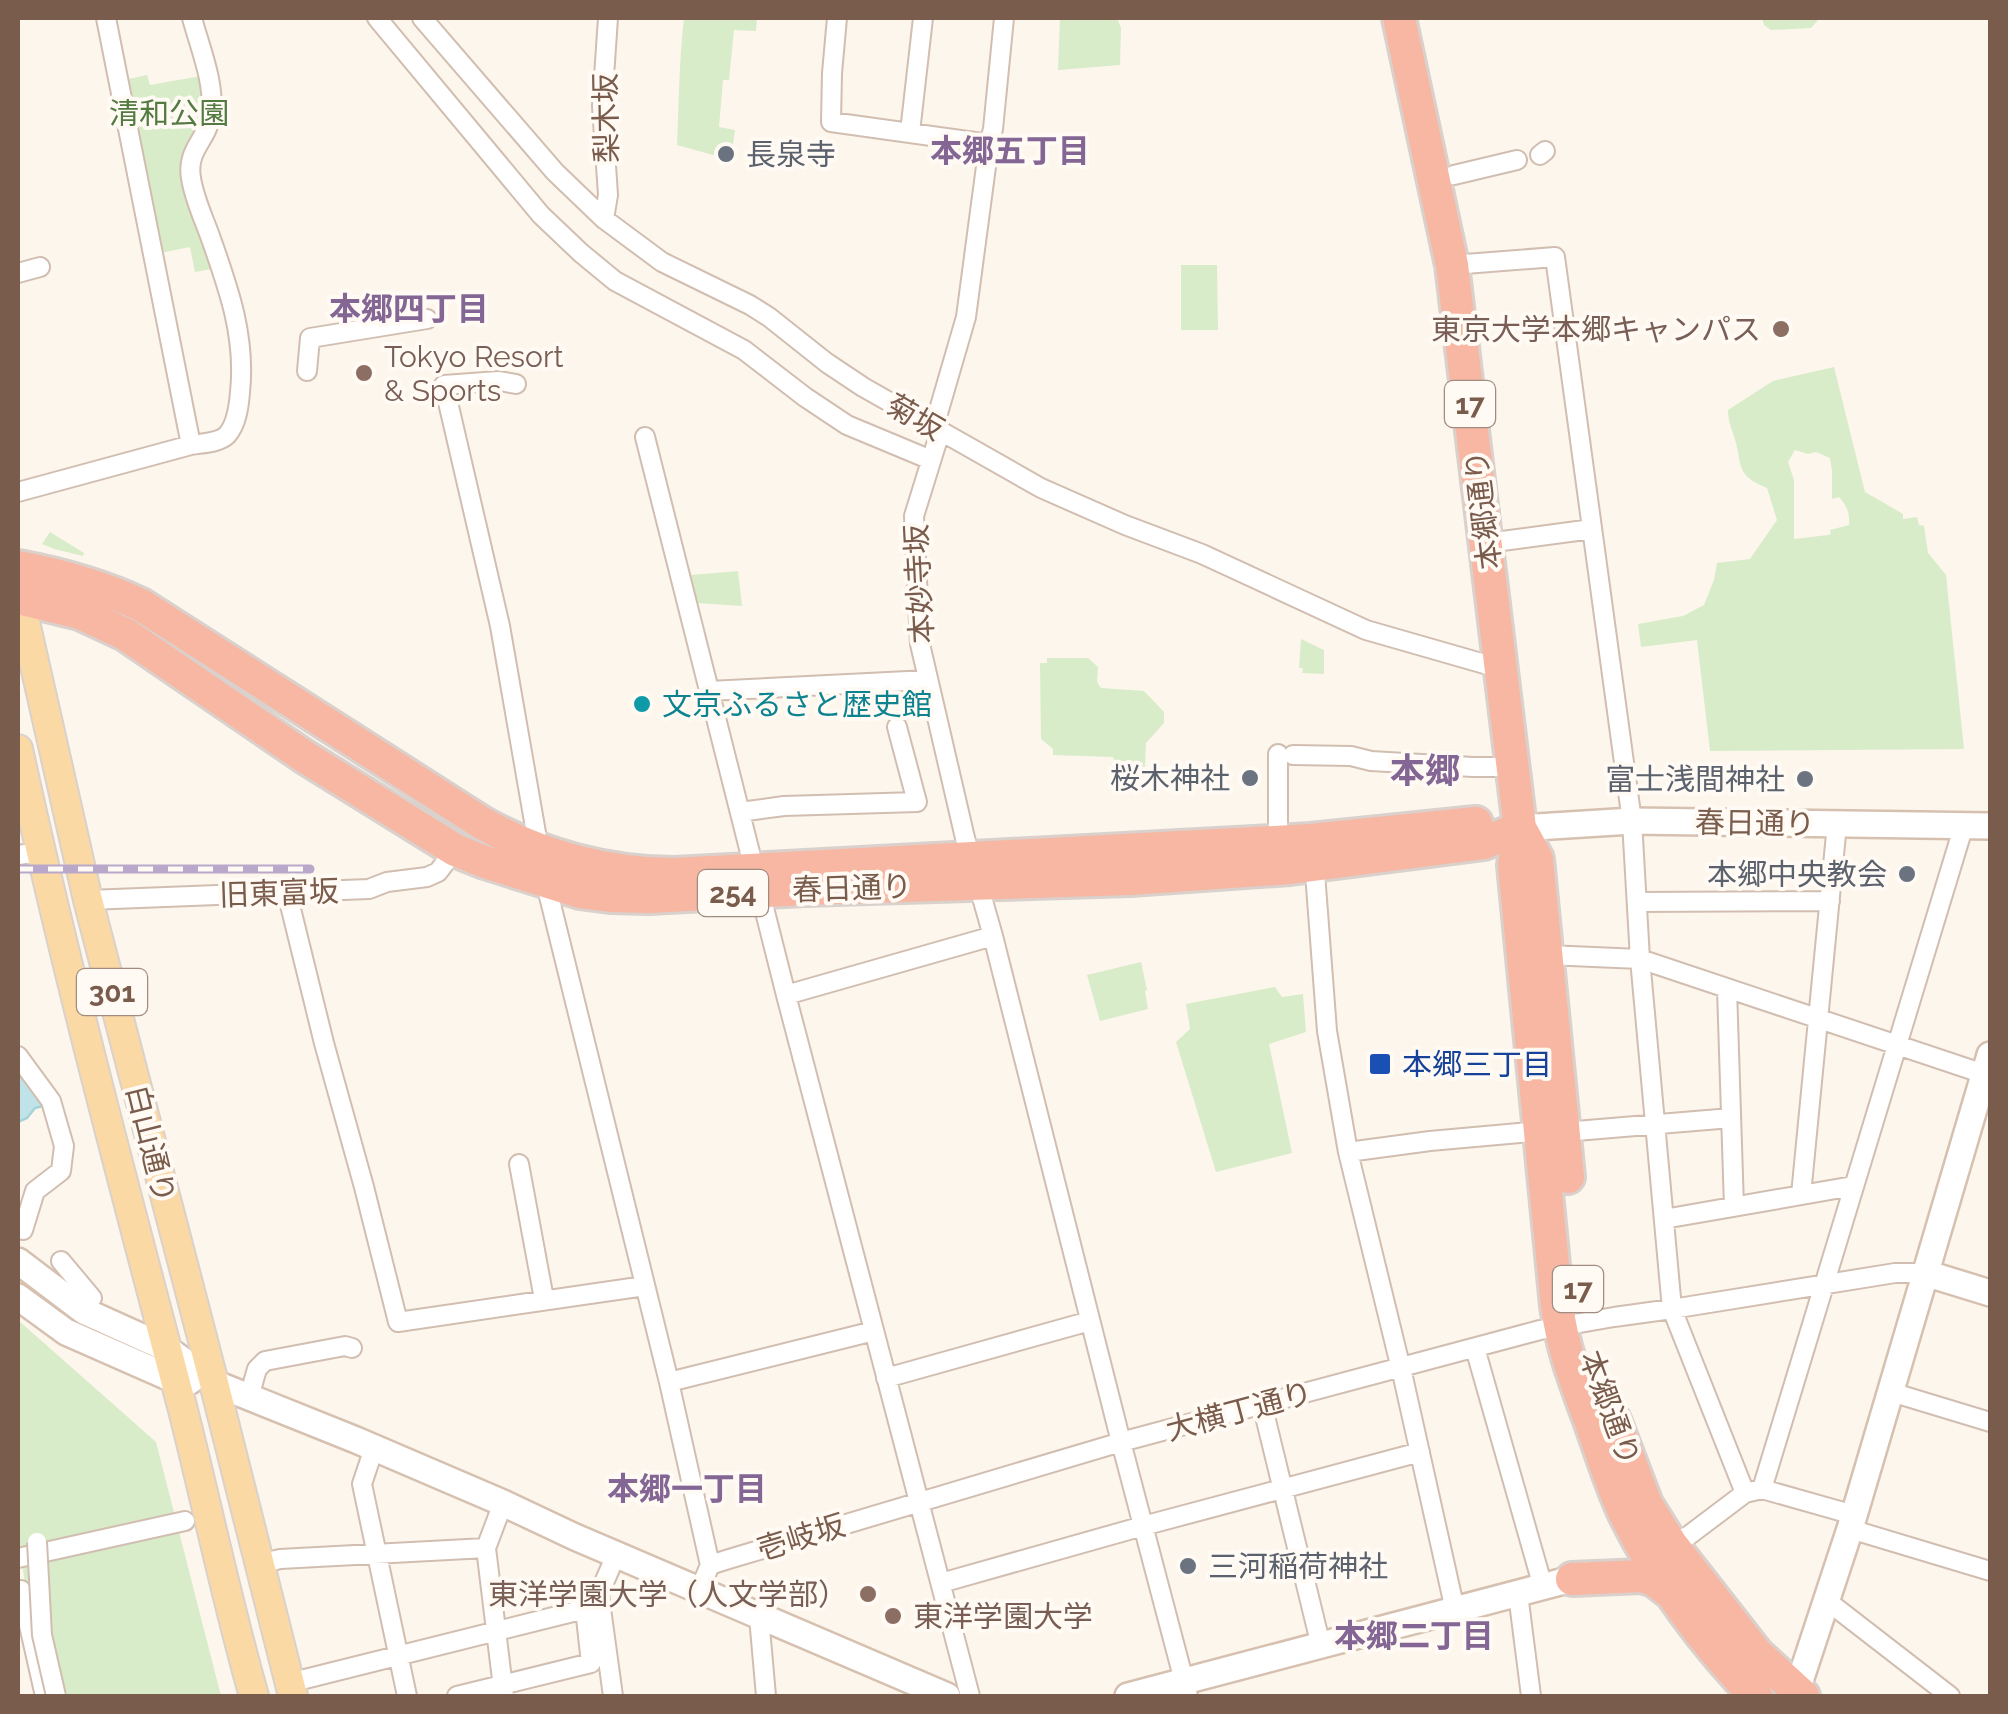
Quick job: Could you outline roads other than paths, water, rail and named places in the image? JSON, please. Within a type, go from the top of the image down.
[{"type":"highway","name":"本郷通り","points":[[1399,18],[1452,266],[1520,828],[1514,865],[1552,1131],[1571,1325],[1564,1350],[1624,1513],[1795,1695]]},
{"type":"highway","name":"春日通り","points":[[18,588],[84,582],[141,605],[435,795],[501,834],[538,849],[587,864],[646,874],[757,880]]},
{"type":"highway","name":"春日通り","points":[[18,588],[125,634],[306,757],[456,850],[580,892],[628,897],[757,880],[975,871],[1278,842],[1313,853]]},
{"type":"highway","name":"本郷通り","points":[[1520,828],[1536,860],[1546,955],[1552,1131]]},
{"type":"highway","name":"春日通り","points":[[975,871],[1130,879],[1313,853],[1484,843],[1520,828]]},
{"type":"highway","name":"本郷通り","points":[[1658,1549],[1674,1596],[1756,1696]]},
{"type":"highway","points":[[1544,1587],[1642,1576],[1674,1596]]},
{"type":"main road","name":"白山通り","points":[[18,588],[88,900],[291,1690]]},
{"type":"main road","name":"白山通り","points":[[18,749],[29,854],[92,1064],[254,1696]]},
{"type":"street","points":[[106,18],[191,444]]},
{"type":"street","points":[[18,492],[191,444],[220,440],[234,423],[242,378],[241,340],[233,302],[190,175],[191,158],[206,130],[212,102],[192,18]]},
{"type":"street","points":[[377,18],[542,216],[615,281],[744,350],[847,425],[931,460]]},
{"type":"street","name":"菊坂","points":[[422,18],[555,172],[604,219],[662,262],[769,317],[827,363],[937,430],[1040,488],[1202,554],[1366,630],[1502,670]]},
{"type":"street","name":"梨木坂","points":[[604,219],[608,194],[602,106],[608,18]]},
{"type":"street","points":[[837,18],[831,122],[989,144]]},
{"type":"street","points":[[910,132],[923,18]]},
{"type":"street","name":"本妙寺坂","points":[[1004,18],[993,129],[966,318],[914,516],[920,644],[1186,1689]]},
{"type":"street","points":[[1454,175],[1517,160]]},
{"type":"street","points":[[1452,266],[1555,258],[1632,822],[1640,959],[1672,1309],[1753,1491],[1990,1571]]},
{"type":"street","points":[[18,273],[40,267]]},
{"type":"street","points":[[307,372],[310,338],[427,319]]},
{"type":"street","points":[[516,384],[444,385],[500,626],[538,849],[710,1565],[699,1591]]},
{"type":"street","points":[[645,437],[970,1696]]},
{"type":"street","points":[[1486,543],[1592,530]]},
{"type":"street","points":[[709,690],[928,680]]},
{"type":"street","points":[[740,812],[784,806],[916,802],[897,727]]},
{"type":"street","points":[[1278,842],[1286,754],[1351,756],[1371,762],[1439,766],[1513,766]]},
{"type":"street","name":"春日通り","points":[[1520,828],[1632,822],[1990,826]]},
{"type":"street","points":[[1801,1195],[1837,824]]},
{"type":"street","points":[[1128,1696],[1186,1689],[1321,1646],[1544,1587],[1688,1536],[1753,1491],[1825,1284],[1964,826]]},
{"type":"street","name":"旧東富坂","points":[[88,900],[370,889],[387,882],[427,877],[438,872],[456,850]]},
{"type":"street","points":[[1313,853],[1327,1031],[1348,1152],[1455,1610]]},
{"type":"street","points":[[289,892],[324,1043],[398,1322],[645,1286]]},
{"type":"street","points":[[1637,902],[1830,901]]},
{"type":"street","points":[[786,995],[993,936]]},
{"type":"street","points":[[1546,955],[1640,959],[1895,1046],[1988,1069],[1852,1522],[1795,1695]]},
{"type":"street","points":[[1727,989],[1734,1207]]},
{"type":"street","points":[[18,1056],[50,1101],[64,1146],[60,1171],[35,1191],[23,1233]]},
{"type":"street","points":[[1348,1152],[1430,1141],[1730,1118]]},
{"type":"street","points":[[518,1164],[544,1300]]},
{"type":"street","points":[[1664,1219],[1853,1186]]},
{"type":"street","points":[[18,1260],[84,1311],[166,1348],[214,1384]]},
{"type":"street","points":[[61,1261],[92,1298]]},
{"type":"street","name":"大横丁通り","points":[[919,1501],[1121,1442],[1571,1325],[1894,1273],[1925,1273]]},
{"type":"street","points":[[1925,1273],[1990,1292]]},
{"type":"street","points":[[18,1297],[81,1340],[175,1380],[214,1384],[374,1448],[947,1696]]},
{"type":"street","points":[[886,1378],[1090,1321]]},
{"type":"street","points":[[668,1382],[874,1331]]},
{"type":"street","points":[[249,1397],[257,1369],[265,1361],[344,1346],[352,1348]]},
{"type":"street","points":[[1475,1348],[1544,1587],[1531,1696]]},
{"type":"street","points":[[1891,1392],[1990,1422]]},
{"type":"street","points":[[1262,1404],[1321,1646]]},
{"type":"street","points":[[374,1448],[362,1484],[407,1696]]},
{"type":"street","points":[[940,1584],[1420,1452]]},
{"type":"street","name":"壱岐坂","points":[[710,1565],[919,1501]]},
{"type":"street","points":[[502,1503],[486,1548],[503,1691]]},
{"type":"street","points":[[18,1558],[185,1521]]},
{"type":"street","points":[[37,1542],[42,1635],[56,1696]]},
{"type":"street","points":[[260,1564],[280,1559],[486,1548]]},
{"type":"street","points":[[291,1690],[398,1655],[585,1609],[599,1594],[616,1555]]},
{"type":"street","points":[[18,1590],[22,1590],[27,1665],[44,1696]]},
{"type":"street","points":[[599,1594],[613,1696]]},
{"type":"street","points":[[1826,1600],[1950,1696]]},
{"type":"street","points":[[458,1696],[503,1691],[590,1663],[585,1609]]},
{"type":"street","points":[[759,1616],[766,1696]]},
{"type":"water","points":[[18,1070],[43,1106],[18,1122]]},
{"type":"railway","points":[[18,869],[310,869]]},
{"type":"place","name":"長泉寺","points":[[726,154]]},
{"type":"place","name":"東京大学本郷キャンパス","points":[[1781,329]]},
{"type":"place","name":"Tokyo Resort & Sports","points":[[364,373]]},
{"type":"place","name":"文京ふるさと歴史館","points":[[642,704]]},
{"type":"place","name":"桜木神社","points":[[1250,778]]},
{"type":"place","name":"富士浅間神社","points":[[1805,779]]},
{"type":"place","name":"本郷中央教会","points":[[1907,874]]},
{"type":"place","name":"本郷三丁目","points":[[1380,1064]]},
{"type":"place","name":"三河稲荷神社","points":[[1188,1566]]},
{"type":"place","name":"東洋学園大学（人文学部）","points":[[868,1594]]},
{"type":"place","name":"東洋学園大学","points":[[893,1616]]},
{"type":"district","name":"本郷五丁目","points":[[1010,150]]},
{"type":"district","name":"本郷四丁目","points":[[409,308]]},
{"type":"district","name":"本郷","points":[[1425,770]]},
{"type":"district","name":"本郷一丁目","points":[[687,1488]]},
{"type":"district","name":"本郷二丁目","points":[[1414,1635]]},
{"type":"park label","name":"清和公園","points":[[169,113]]}]
